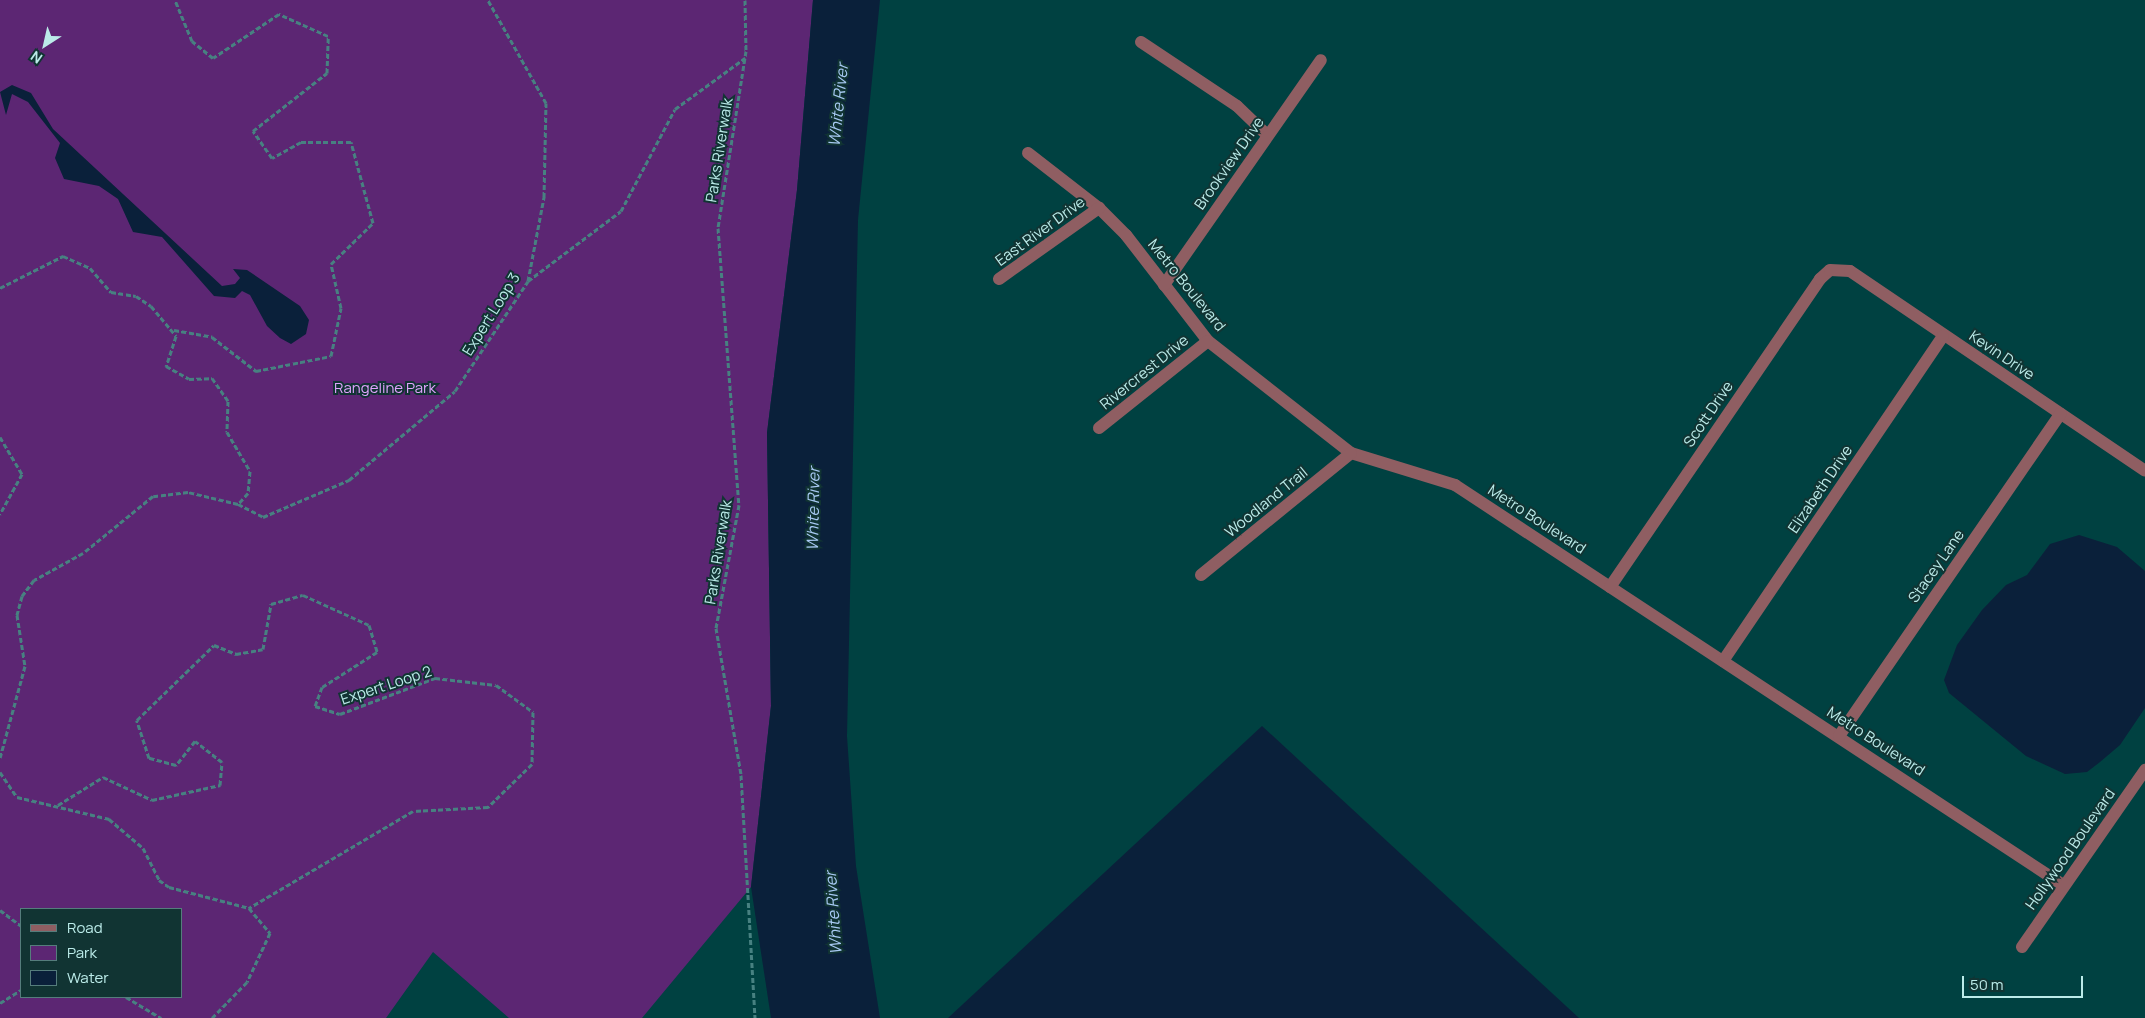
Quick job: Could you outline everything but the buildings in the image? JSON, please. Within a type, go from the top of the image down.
[{"type":"street","points":[[1141,42],[1237,106],[1268,135]]},
{"type":"street","name":"Brookview Drive","points":[[1164,285],[1321,60]]},
{"type":"street","name":"Metro Boulevard","points":[[1028,154],[1099,208],[1208,341],[1351,453],[1455,485],[1839,736],[2062,885]]},
{"type":"street","name":"East River Drive","points":[[999,279],[1099,208]]},
{"type":"street","name":"Kevin Drive","points":[[1840,268],[2145,471]]},
{"type":"street","name":"Scott Drive","points":[[1610,587],[1820,279],[1840,268]]},
{"type":"street","name":"Elizabeth Drive","points":[[1723,661],[1943,336]]},
{"type":"street","name":"Rivercrest Drive","points":[[1100,428],[1208,341]]},
{"type":"street","name":"Stacey Lane","points":[[1839,736],[2060,414]]},
{"type":"street","name":"Woodland Trail","points":[[1201,575],[1351,453]]},
{"type":"street","name":"Hollywood Boulevard","points":[[2022,947],[2062,885],[2145,770]]},
{"type":"path","points":[[174,330],[212,337],[256,371],[330,356],[341,308],[331,264],[373,223],[351,142],[301,142],[272,158],[253,131],[327,73],[328,36],[279,14],[213,58],[192,40],[175,0]]},
{"type":"path","name":"Expert Loop 3","points":[[238,504],[263,517],[349,480],[455,391],[528,280],[544,197],[546,103],[488,0]]},
{"type":"path","name":"Parks Riverwalk","points":[[745,0],[745,58],[718,228],[739,505],[716,628],[741,775],[755,1018]]},
{"type":"path","points":[[528,280],[621,211],[675,109],[745,58]]},
{"type":"path","points":[[0,288],[63,256],[90,268],[110,292],[136,296],[151,306],[174,330],[176,336],[166,366],[189,379],[212,378],[228,401],[227,432],[250,470],[248,493],[238,504],[188,492],[153,496],[84,553],[34,580],[22,596],[17,615],[25,666],[0,758]]},
{"type":"path","points":[[0,437],[22,474],[0,514]]},
{"type":"path","name":"Expert Loop 2","points":[[58,805],[103,777],[152,800],[220,785],[222,762],[195,741],[176,765],[150,758],[137,720],[214,645],[236,654],[263,649],[271,604],[303,595],[369,626],[378,652],[322,687],[315,706],[340,714],[435,678],[496,685],[533,712],[532,764],[488,807],[413,811],[249,908]]},
{"type":"path","points":[[0,772],[17,796],[109,819],[129,833],[159,880],[169,887],[249,908],[270,933],[246,982],[212,1018]]},
{"type":"path","points":[[0,910],[20,925]]},
{"type":"path","points":[[0,1003],[20,991]]},
{"type":"path","points":[[128,998],[161,1018]]},
{"type":"green space","name":"Rangeline Park","points":[[0,0],[813,0],[797,190],[767,433],[771,706],[751,887],[642,1018],[509,1018],[433,952],[386,1018],[0,1018]]},
{"type":"water","name":"White River","points":[[813,0],[880,0],[858,220],[847,736],[856,866],[880,1018],[771,1018],[751,887],[771,706],[767,433],[797,190]]},
{"type":"water","points":[[12,85],[31,93],[53,129],[222,286],[235,284],[240,278],[233,269],[247,270],[300,306],[309,320],[306,334],[291,344],[280,338],[267,326],[250,295],[242,291],[235,298],[214,296],[162,237],[133,232],[118,199],[99,186],[64,179],[55,158],[60,143],[28,102],[12,94],[6,115],[0,92]]},
{"type":"water","points":[[2079,535],[2117,547],[2145,571],[2145,708],[2120,745],[2100,762],[2087,772],[2065,774],[2026,756],[1949,693],[1944,680],[1957,645],[1982,610],[2006,585],[2027,575],[2050,544]]},
{"type":"water","points":[[1262,726],[1579,1018],[948,1018]]}]
